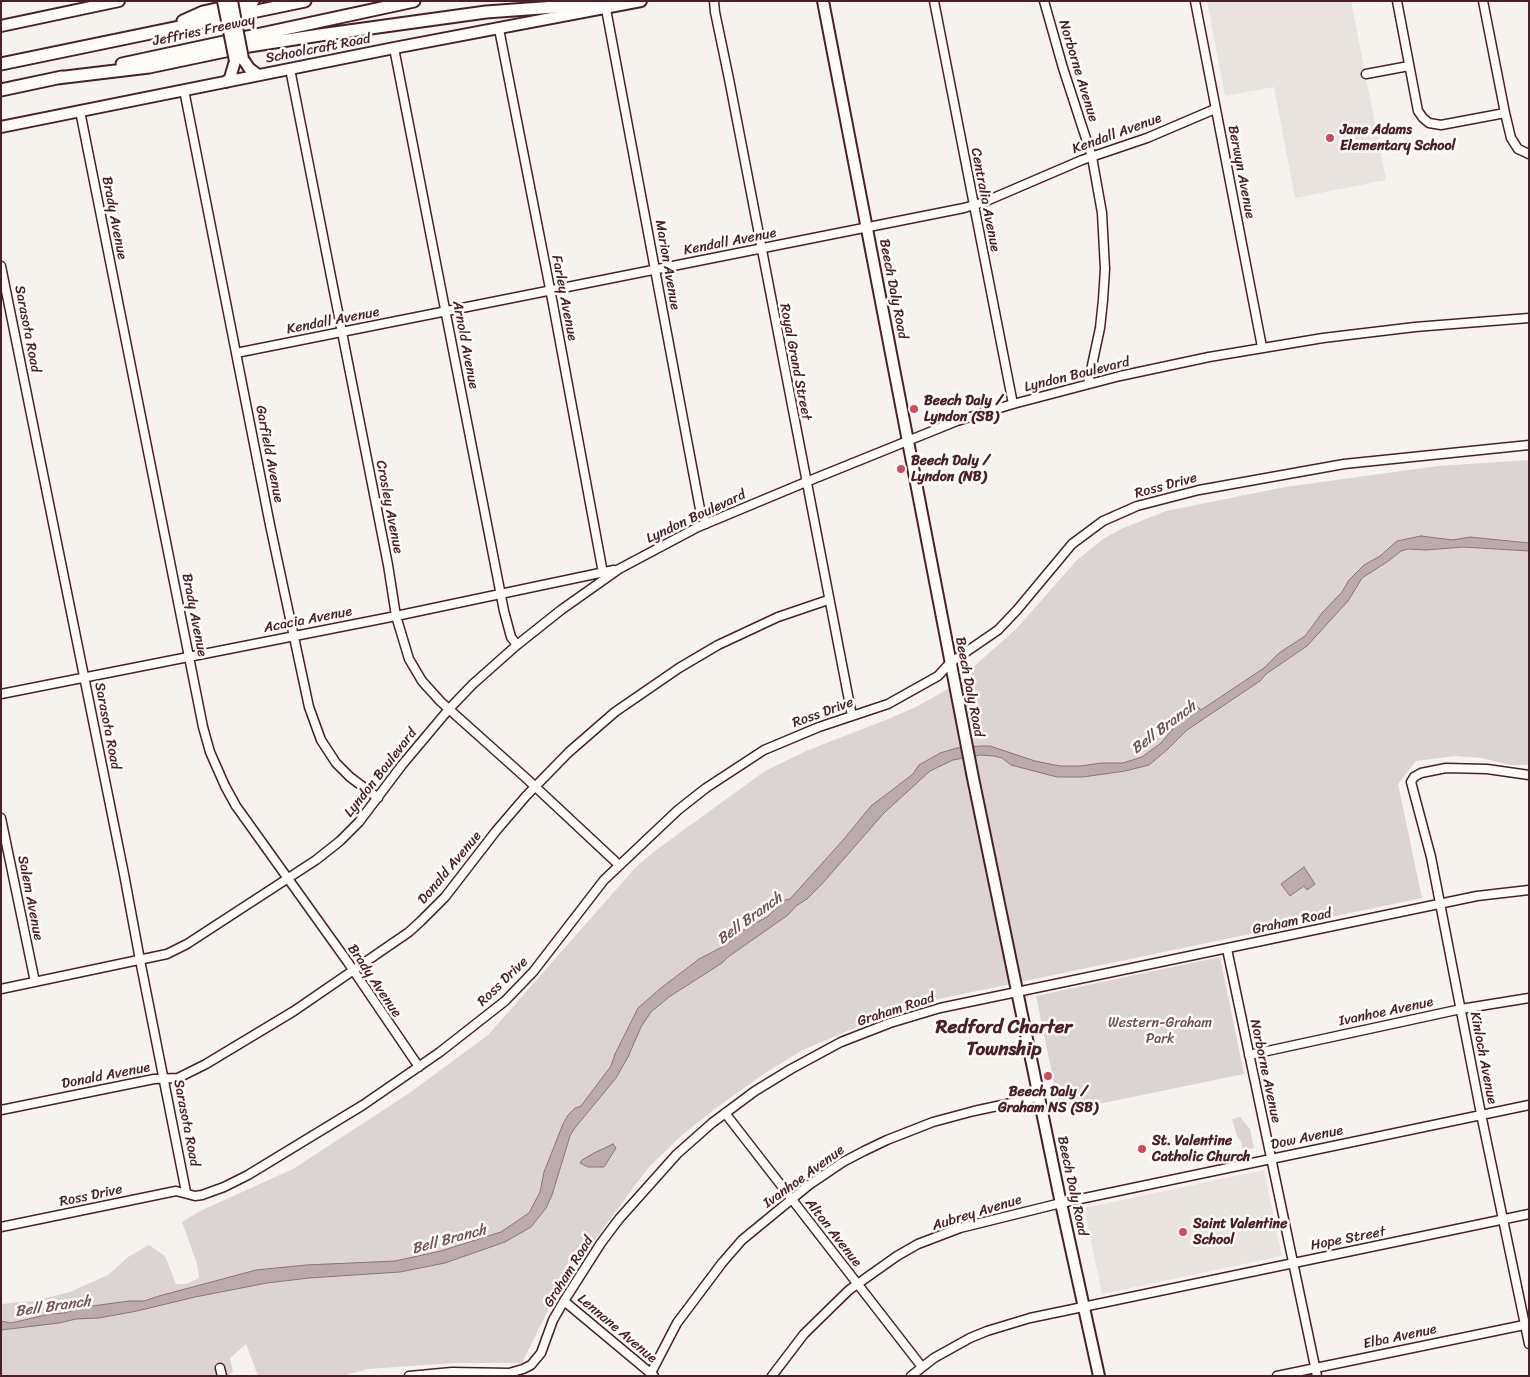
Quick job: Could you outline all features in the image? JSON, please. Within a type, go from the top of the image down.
[{"type":"highway","points":[[160,30],[203,12],[253,1]]},
{"type":"highway","name":"Jeffries Freeway","points":[[1,64],[305,1]]},
{"type":"highway","name":"Jeffries Freeway","points":[[1,90],[414,1]]},
{"type":"highway","points":[[57,78],[149,67],[257,45],[329,33],[486,12],[597,4],[610,5]]},
{"type":"main road","points":[[1,26],[81,5],[120,1]]},
{"type":"main road","points":[[223,1],[239,60],[258,75]]},
{"type":"main road","points":[[226,82],[239,60],[232,1]]},
{"type":"main road","name":"Schoolcraft Road","points":[[1,127],[610,5],[641,1]]},
{"type":"main road","name":"Beech Daly Road","points":[[823,1],[963,730],[1099,1376]]},
{"type":"street","name":"Royal Grand Street","points":[[707,1],[714,12]]},
{"type":"street","name":"Royal Grand Street","points":[[714,1],[714,12],[729,79],[828,600],[852,716]]},
{"type":"street","name":"Centralia Avenue","points":[[934,1],[1013,404]]},
{"type":"street","name":"Norborne Avenue","points":[[1044,1],[1062,68],[1092,157],[1102,213],[1105,269],[1100,328],[1088,384]]},
{"type":"street","name":"Berwyn Avenue","points":[[1194,1],[1262,347]]},
{"type":"street","points":[[1396,1],[1418,110],[1423,118],[1429,123],[1441,125],[1504,113]]},
{"type":"street","points":[[1483,1],[1504,113],[1512,142],[1518,149],[1529,154]]},
{"type":"street","name":"Marion Avenue","points":[[610,5],[655,270],[700,509],[706,524]]},
{"type":"street","name":"Farley Avenue","points":[[498,28],[550,291],[602,573]]},
{"type":"street","name":"Arnold Avenue","points":[[394,48],[500,594],[506,622],[511,637],[517,645]]},
{"type":"street","points":[[1366,74],[1409,66]]},
{"type":"street","name":"Crosley Avenue","points":[[290,69],[388,565],[396,616],[404,645],[414,670],[449,709],[619,865]]},
{"type":"street","name":"Garfield Avenue","points":[[184,90],[292,636],[309,707],[321,740],[330,756],[341,769],[378,798]]},
{"type":"street","name":"Kendall Avenue","points":[[236,353],[930,216],[973,205],[1216,109]]},
{"type":"street","name":"Brady Avenue","points":[[80,111],[189,656],[204,727],[217,769],[236,806],[419,1067]]},
{"type":"street","name":"Sarasota Road","points":[[1,266],[85,676],[186,1192]]},
{"type":"street","name":"Lyndon Boulevard","points":[[1,989],[167,954],[187,944],[340,841],[359,822],[402,765],[449,709],[473,684],[517,645],[566,606],[619,569],[706,524],[958,421],[1088,384],[1171,364],[1262,347],[1415,326],[1529,318]]},
{"type":"street","name":"Ross Drive","points":[[1,1227],[176,1191],[186,1192],[195,1196],[210,1192],[248,1175],[369,1100],[419,1067],[480,1022],[524,982],[551,950],[590,896],[619,865],[678,810],[706,788],[764,750],[819,727],[888,704],[938,676],[950,663],[989,637],[1007,621],[1064,552],[1080,537],[1103,521],[1137,506],[1199,490],[1344,464],[1405,456],[1529,445]]},
{"type":"street","name":"Acacia Avenue","points":[[1,694],[396,616],[619,569]]},
{"type":"street","name":"Donald Avenue","points":[[1,1110],[154,1079],[178,1078],[206,1064],[302,1007],[408,932],[433,909],[456,884],[496,831],[535,787],[583,739],[615,712],[679,668],[718,645],[759,626],[828,600]]},
{"type":"street","name":"Kinloch Avenue","points":[[1529,775],[1487,769],[1446,768],[1421,773],[1414,777],[1411,782],[1431,857],[1481,1114],[1527,1324],[1529,1344]]},
{"type":"street","name":"Salem Avenue","points":[[1,818],[34,982]]},
{"type":"street","name":"Graham Road","points":[[409,1376],[452,1372],[509,1373],[523,1369],[535,1361],[541,1353],[553,1320],[564,1301],[619,1219],[677,1154],[725,1113],[755,1091],[791,1068],[854,1037],[890,1023],[933,1010],[1485,894],[1529,890]]},
{"type":"street","name":"Norborne Avenue","points":[[1227,948],[1316,1372]]},
{"type":"street","name":"Ivanhoe Avenue","points":[[1249,1055],[1461,1010],[1529,998]]},
{"type":"street","name":"Ivanhoe Avenue","points":[[652,1374],[678,1323],[722,1263],[742,1240],[791,1199],[843,1162],[888,1140],[950,1117],[1039,1097]]},
{"type":"street","name":"Dow Avenue","points":[[1061,1202],[1529,1105]]},
{"type":"street","name":"Alton Avenue","points":[[725,1113],[922,1367]]},
{"type":"street","name":"Aubrey Avenue","points":[[772,1376],[822,1314],[857,1284],[897,1256],[938,1236],[982,1221],[1061,1202]]},
{"type":"street","name":"Hope Street","points":[[911,1376],[950,1349],[987,1331],[1030,1318],[1529,1214]]},
{"type":"street","name":"Lennane Avenue","points":[[564,1301],[652,1374]]},
{"type":"street","name":"Elba Avenue","points":[[1277,1376],[1316,1372],[1527,1324]]},
{"type":"shaded area","name":"Jane Adams Elementary School","points":[[1207,1],[1351,1],[1386,180],[1295,198],[1274,87],[1225,96]]},
{"type":"shaded area","name":"Bell Branch","points":[[1421,536],[1453,540],[1470,537],[1529,543],[1529,551],[1463,547],[1426,550],[1408,549],[1401,551],[1362,578],[1348,601],[1307,646],[1266,674],[1260,681],[1187,730],[1149,765],[1125,771],[1083,777],[1057,777],[1011,765],[1002,758],[980,755],[953,760],[930,771],[884,813],[807,899],[722,963],[669,997],[651,1012],[641,1027],[628,1057],[616,1078],[570,1136],[552,1195],[546,1208],[531,1227],[505,1242],[445,1263],[400,1272],[309,1278],[267,1283],[99,1318],[76,1319],[1,1330],[1,1321],[11,1323],[85,1307],[129,1301],[144,1301],[256,1270],[306,1265],[395,1261],[441,1251],[501,1232],[529,1213],[540,1192],[544,1172],[563,1124],[575,1108],[581,1106],[611,1066],[638,1008],[699,959],[724,946],[746,928],[767,917],[785,900],[790,899],[871,806],[913,774],[919,765],[940,753],[957,748],[981,746],[990,746],[1035,761],[1060,766],[1123,763],[1142,757],[1161,743],[1176,725],[1191,713],[1188,709],[1194,703],[1201,710],[1264,668],[1279,653],[1305,636],[1322,613],[1342,592],[1349,580],[1364,565],[1380,556],[1397,541]]},
{"type":"shaded area","points":[[1304,867],[1315,884],[1307,890],[1304,886],[1290,896],[1281,884]]},
{"type":"shaded area","points":[[613,1144],[616,1148],[604,1167],[588,1167],[580,1163],[594,1153]]},
{"type":"shaded area","name":"Saint Valentine School","points":[[1264,1170],[1282,1256],[1102,1294],[1084,1208]]},
{"type":"green space","points":[[1529,460],[1529,765],[1511,765],[1481,758],[1456,756],[1416,761],[1398,784],[1422,898],[934,1000],[880,1017],[803,1050],[762,1075],[719,1106],[682,1135],[650,1166],[557,1292],[522,1363],[455,1363],[368,1369],[341,1376],[258,1376],[246,1344],[230,1358],[233,1372],[227,1376],[1,1376],[1,1304],[33,1301],[70,1292],[108,1275],[128,1257],[149,1245],[165,1256],[176,1284],[186,1284],[199,1278],[197,1264],[182,1222],[200,1211],[293,1169],[408,1094],[488,1035],[635,868],[652,853],[765,771],[806,751],[916,707],[969,677],[971,669],[1016,629],[1077,560],[1103,539],[1121,529],[1166,511],[1285,487],[1438,466]]},
{"type":"green space","name":"Western-Graham Park","points":[[1220,957],[1244,1074],[1060,1112],[1036,996]]},
{"type":"green space","points":[[1240,1117],[1250,1129],[1254,1148],[1243,1150],[1232,1119]]},
{"type":"place","name":"Jane Adams Elementary School","points":[[1330,138]]},
{"type":"place","name":"Beech Daly / Lyndon (SB)","points":[[914,409]]},
{"type":"place","name":"Beech Daly / Lyndon (NB)","points":[[901,469]]},
{"type":"place","name":"Beech Daly / Graham NS (SB)","points":[[1048,1076]]},
{"type":"place","name":"St. Valentine Catholic Church","points":[[1142,1149]]},
{"type":"place","name":"Saint Valentine School","points":[[1183,1232]]},
{"type":"district","name":"Redford Charter Township","points":[[1004,1039]]}]
